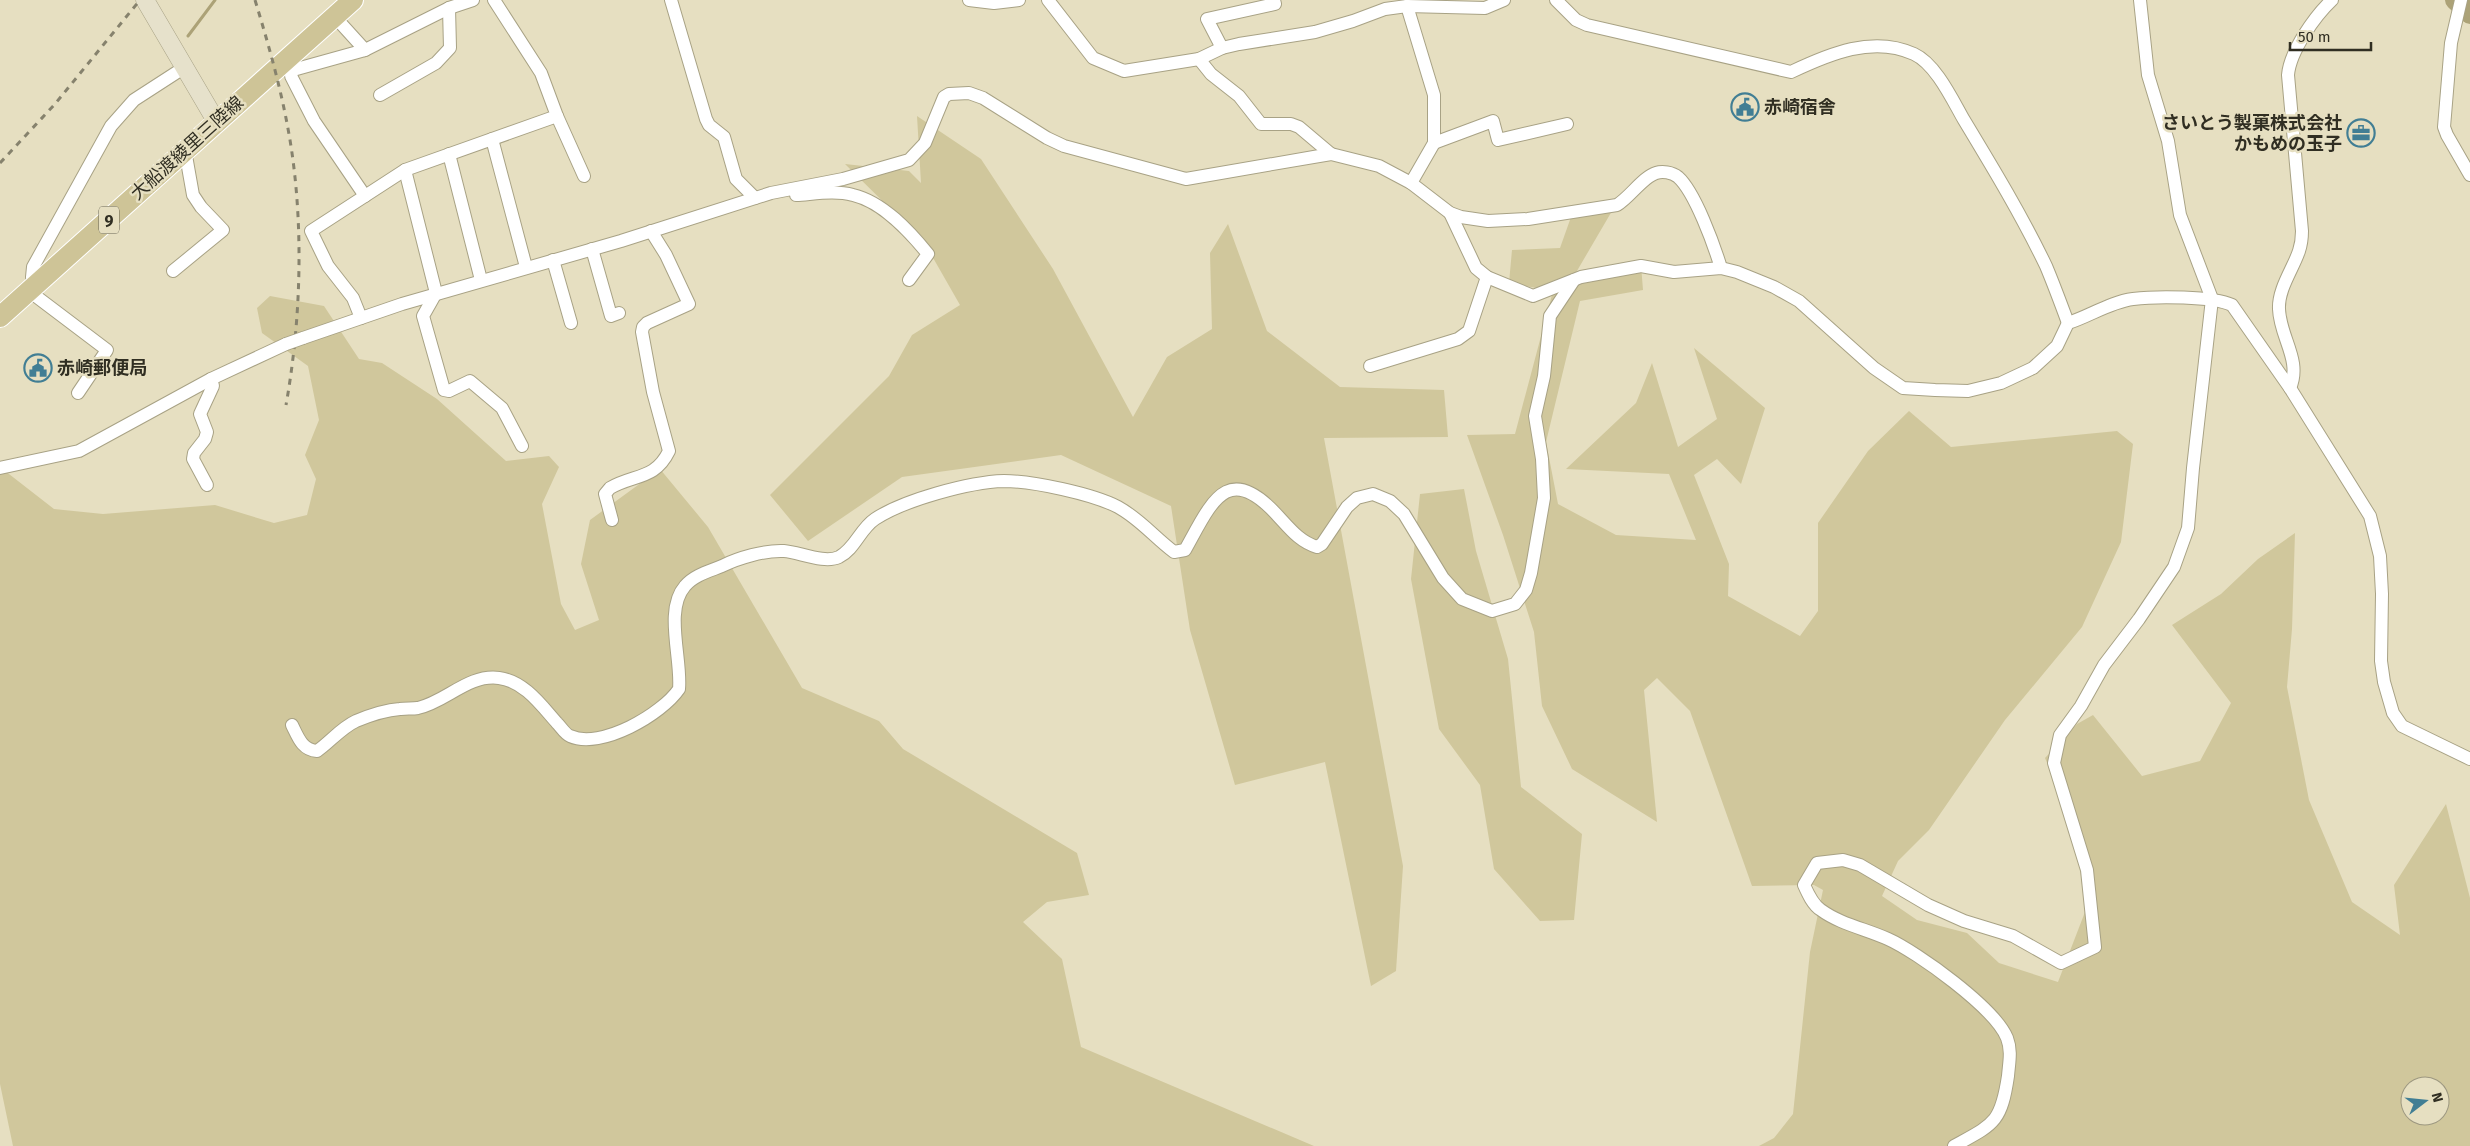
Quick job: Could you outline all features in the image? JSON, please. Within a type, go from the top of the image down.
[{"type":"main road","name":"大船渡綾里三陸線","points":[[0,317],[216,121],[353,0]]},
{"type":"street","points":[[145,0],[216,121]]},
{"type":"street","points":[[365,196],[314,121],[291,76],[293,70],[365,50],[449,8],[473,0]]},
{"type":"street","points":[[494,0],[541,73],[557,116],[584,176]]},
{"type":"street","points":[[671,0],[706,119],[709,125],[724,137],[736,179],[755,198]]},
{"type":"street","points":[[969,0],[994,3],[1019,0]]},
{"type":"street","points":[[1048,0],[1082,46],[1094,58],[1110,67],[1124,71],[1199,59],[1222,48],[1315,32],[1354,21],[1385,9],[1407,6],[1479,8],[1504,0]]},
{"type":"street","points":[[1222,48],[1207,19],[1275,4],[1274,0]]},
{"type":"street","points":[[1556,0],[1576,20],[1587,25],[1791,72],[1815,61],[1854,48],[1894,47],[1916,55],[1944,86],[1988,159],[2046,267],[2068,323]]},
{"type":"street","points":[[1954,1146],[1989,1127],[1997,1118],[2003,1104],[2010,1054],[2006,1037],[1991,1015],[1915,954],[1889,940],[1820,910],[1811,899],[1804,885],[1809,872],[1817,863],[1843,860],[1860,865],[1928,905],[1964,921],[2013,936],[2061,963],[2096,947],[2087,870],[2054,763],[2060,735],[2081,706],[2104,665],[2139,619],[2174,567],[2188,528],[2212,299],[2180,215],[2168,141],[2148,76],[2140,0]]},
{"type":"street","points":[[2290,388],[2295,376],[2295,368],[2281,323],[2279,308],[2281,294],[2300,248],[2302,231],[2288,74],[2289,61],[2294,50],[2332,0]]},
{"type":"street","points":[[2459,5],[2451,43],[2444,127],[2470,175]]},
{"type":"street","points":[[1407,6],[1434,95],[1434,143],[1411,183]]},
{"type":"street","points":[[380,95],[436,63],[450,48],[449,8]]},
{"type":"street","points":[[334,17],[365,50]]},
{"type":"street","points":[[1199,59],[1211,74],[1239,96],[1261,124],[1291,124],[1300,127],[1331,154]]},
{"type":"street","points":[[78,393],[107,350],[32,289],[34,266],[111,126],[134,100],[185,67]]},
{"type":"street","points":[[0,468],[79,451],[211,379],[286,344],[361,318],[436,293],[592,249],[771,193],[843,179],[909,160],[925,143],[944,97],[956,94],[969,93],[983,98],[1047,138],[1064,146],[1186,179],[1331,154],[1379,166],[1411,183],[1450,213],[1461,217],[1488,221],[1528,219],[1617,205],[1628,198],[1648,176],[1657,172],[1667,172],[1677,176],[1685,186],[1712,241],[1721,268]]},
{"type":"street","points":[[361,318],[353,298],[328,266],[311,231],[405,170],[557,116]]},
{"type":"street","points":[[1434,143],[1493,122],[1498,140],[1567,124]]},
{"type":"street","points":[[492,139],[526,267]]},
{"type":"street","points":[[174,271],[223,230],[196,201],[193,195],[185,150]]},
{"type":"street","points":[[449,154],[481,280]]},
{"type":"street","points":[[405,170],[436,293],[423,316],[444,390],[448,391],[470,381],[502,408],[522,446]]},
{"type":"street","points":[[771,193],[793,195],[837,193],[855,195],[872,203],[907,228],[928,254],[910,280]]},
{"type":"street","points":[[1450,213],[1476,268],[1487,277],[1533,296],[1574,280],[1641,266],[1674,272],[1721,268],[1737,272],[1774,287],[1799,301],[1874,368],[1903,388],[1968,391],[2000,384],[2032,368],[2057,346],[2068,323],[2091,315],[2110,305],[2133,299],[2212,299],[2225,302],[2237,309],[2290,388],[2370,516],[2380,556],[2382,594],[2381,661],[2384,682],[2397,721],[2402,726],[2470,759]]},
{"type":"street","points":[[612,520],[605,494],[610,488],[655,470],[662,464],[669,451],[654,392],[642,332],[643,327],[647,323],[689,304],[666,255],[651,231]]},
{"type":"street","points":[[592,249],[611,316],[619,314]]},
{"type":"street","points":[[553,260],[570,323]]},
{"type":"street","points":[[1370,366],[1458,339],[1469,331],[1487,277]]},
{"type":"street","points":[[292,725],[302,745],[311,751],[317,751],[345,727],[356,721],[397,709],[417,708],[436,702],[478,679],[496,678],[508,680],[530,693],[569,736],[588,739],[611,735],[634,725],[658,710],[679,689],[681,672],[675,638],[676,611],[679,596],[684,586],[693,579],[727,564],[776,550],[797,552],[824,559],[838,558],[849,550],[864,528],[875,519],[914,500],[962,488],[1002,481],[1025,482],[1083,495],[1117,507],[1146,525],[1174,552],[1185,550],[1210,506],[1226,490],[1241,488],[1254,494],[1275,512],[1294,534],[1306,544],[1317,547],[1322,544],[1347,506],[1357,498],[1373,494],[1390,501],[1404,514],[1443,578],[1462,599],[1492,611],[1515,604],[1526,590],[1544,498],[1542,459],[1535,416],[1544,376],[1550,316],[1574,280]]},
{"type":"street","points":[[207,485],[194,459],[194,453],[205,439],[206,428],[200,414],[213,386],[211,379]]},
{"type":"shaded area","points":[[917,116],[981,159],[1053,269],[1133,417],[1167,357],[1212,329],[1210,253],[1228,224],[1267,331],[1340,387],[1444,390],[1448,437],[1324,438],[1403,866],[1396,971],[1371,986],[1325,762],[1235,785],[1190,630],[1171,506],[1061,455],[902,477],[808,541],[770,495],[889,376],[912,335],[960,305],[924,242],[845,164],[909,171],[921,183]]},
{"type":"shaded area","points":[[1612,211],[1574,276],[1641,265],[1643,290],[1580,301],[1546,442],[1558,504],[1616,535],[1696,540],[1669,474],[1566,469],[1636,403],[1652,363],[1678,447],[1717,419],[1694,348],[1765,408],[1741,484],[1717,459],[1694,475],[1729,564],[1728,596],[1800,636],[1818,611],[1818,523],[1868,451],[1909,411],[1951,447],[2117,431],[2133,444],[2121,542],[2082,627],[2005,720],[1929,830],[1898,861],[1882,896],[1917,920],[1967,933],[1999,963],[2058,982],[2085,912],[2076,829],[2045,758],[2077,724],[2093,715],[2142,776],[2200,761],[2231,703],[2172,625],[2221,594],[2258,559],[2295,533],[2292,629],[2287,687],[2309,800],[2352,902],[2400,935],[2394,885],[2446,804],[2470,898],[2470,1146],[1759,1146],[1774,1138],[1793,1114],[1810,952],[1823,890],[1814,885],[1752,886],[1690,711],[1657,678],[1644,690],[1657,822],[1572,769],[1542,706],[1534,632],[1503,535],[1467,435],[1515,434],[1553,291],[1509,283],[1512,250],[1560,248],[1571,217]]},
{"type":"shaded area","points":[[270,296],[324,306],[359,359],[382,363],[437,399],[506,461],[549,456],[559,467],[542,504],[561,604],[575,630],[599,620],[581,564],[590,520],[660,469],[708,527],[802,688],[879,721],[903,749],[1077,853],[1089,895],[1047,902],[1023,922],[1062,959],[1081,1047],[1314,1146],[13,1146],[0,1084],[0,467],[54,509],[103,514],[215,505],[274,523],[307,515],[316,479],[305,455],[319,420],[308,366],[262,333],[257,308]]},
{"type":"shaded area","points":[[1464,489],[1476,551],[1508,659],[1521,787],[1582,834],[1574,920],[1540,921],[1494,869],[1480,785],[1439,729],[1411,579],[1420,494]]},
{"type":"waterway","points":[[188,36],[215,0]]},
{"type":"waterway","points":[[2455,0],[2470,14]]},
{"type":"railway","points":[[0,163],[55,104],[140,0]]},
{"type":"railway","points":[[255,0],[283,104],[290,140],[297,205],[299,239],[298,307],[286,405]]},
{"type":"place","name":"赤崎宿舎","points":[[1745,107]]},
{"type":"place","name":"さいとう製菓株式会社 かもめの玉子","points":[[2361,133]]},
{"type":"place","name":"赤崎郵便局","points":[[38,368]]}]
